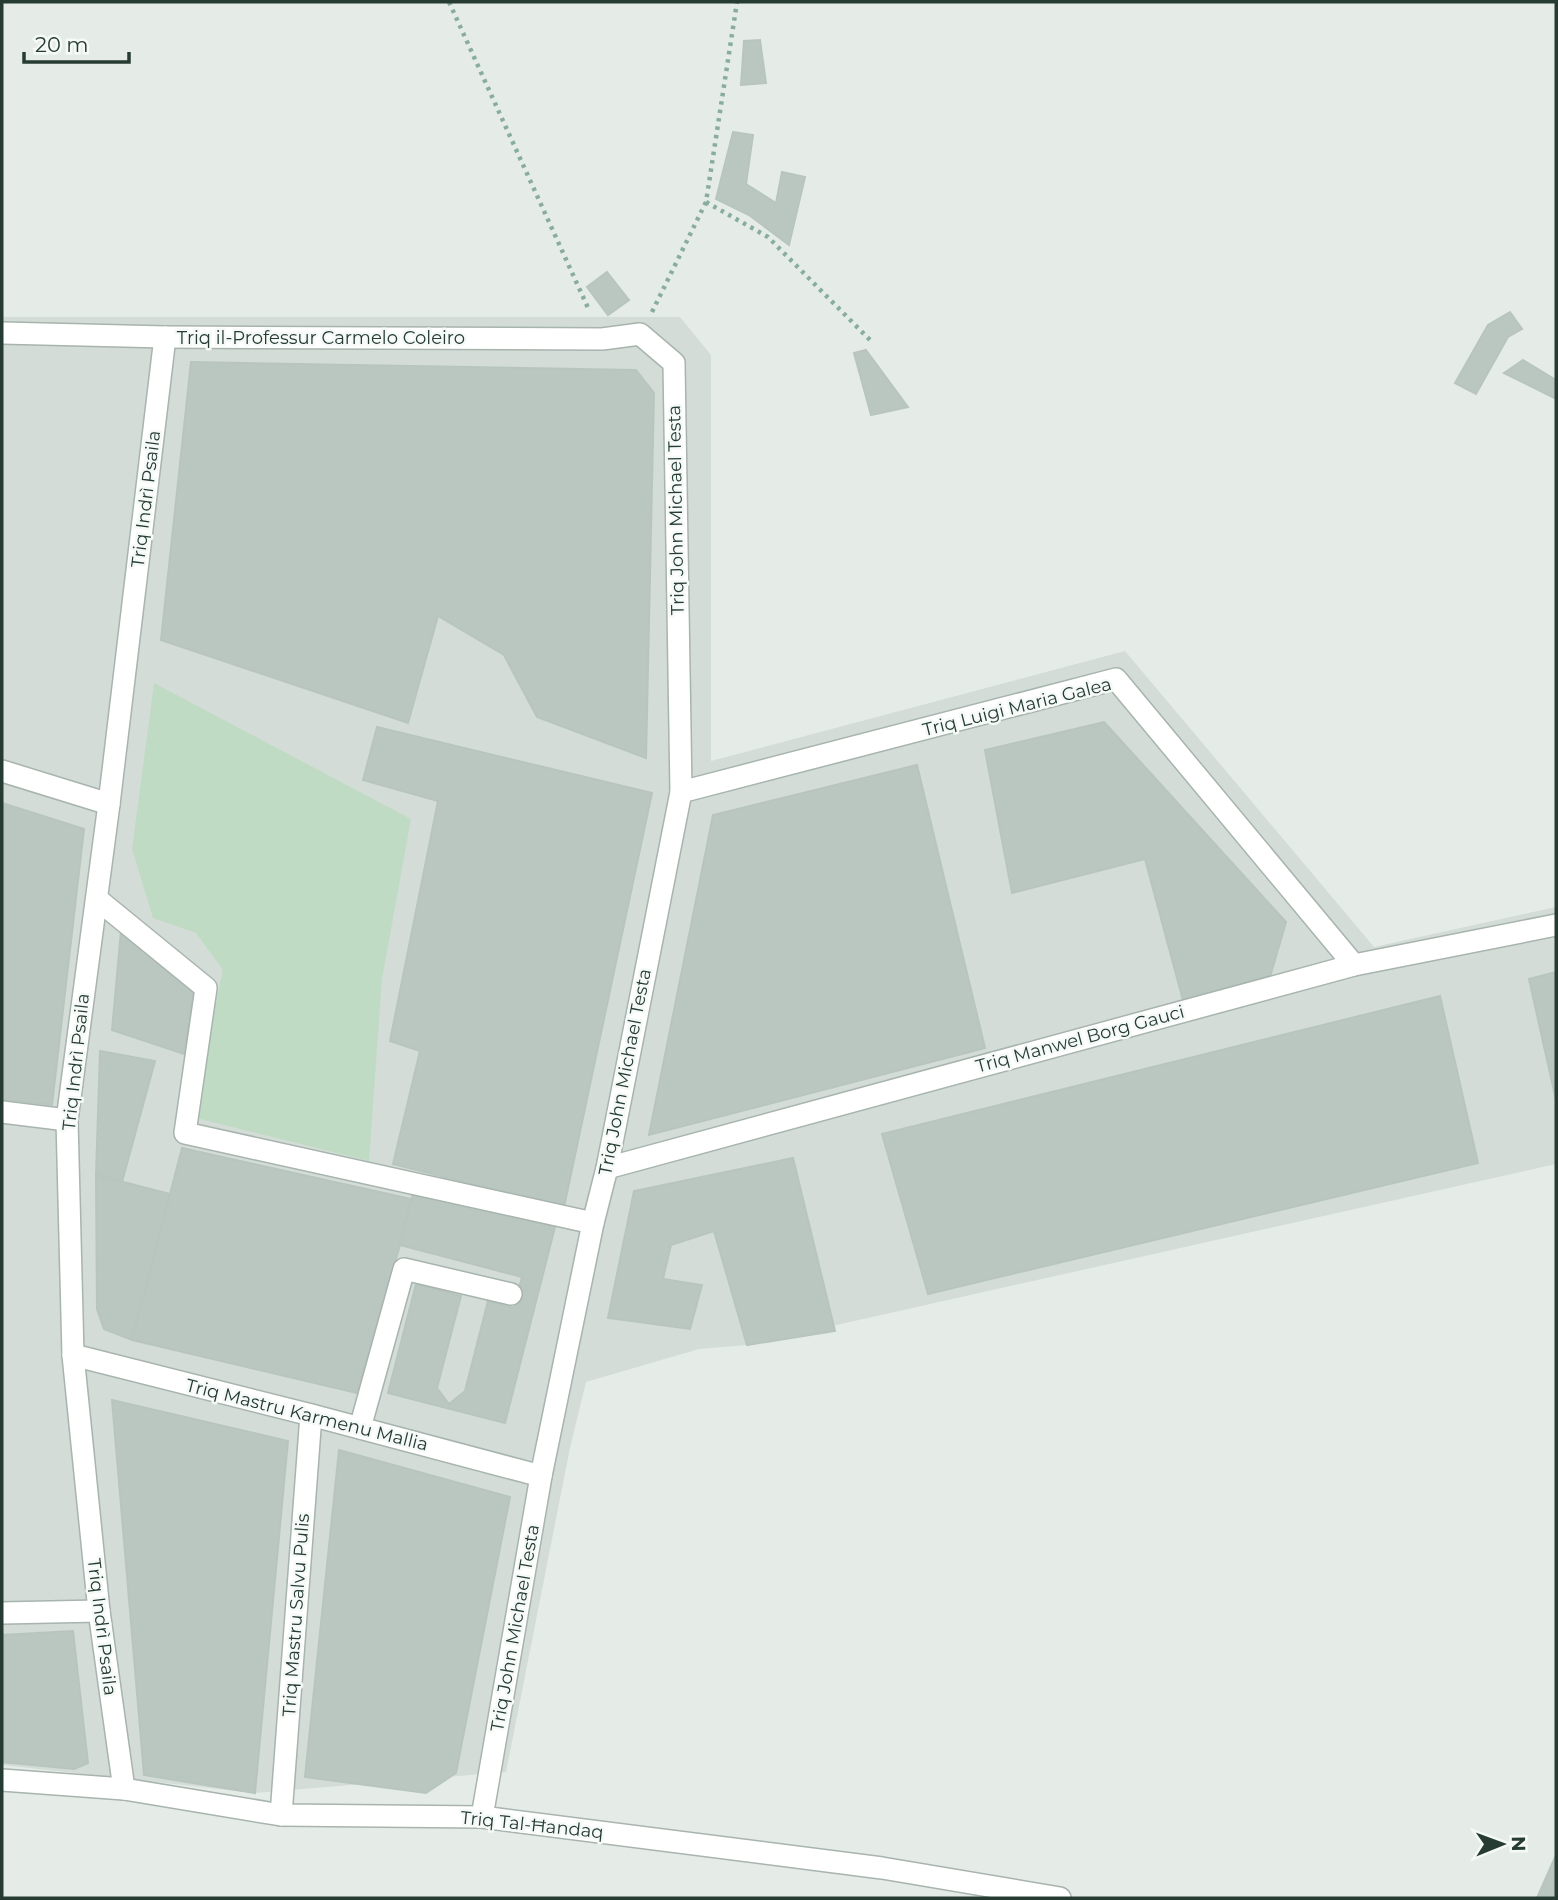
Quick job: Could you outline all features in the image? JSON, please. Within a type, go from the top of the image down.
[{"type":"street","name":"Triq il-Professur Carmelo Coleiro","points":[[2,333],[165,337],[601,339],[640,334]]},
{"type":"street","name":"Triq John Michael Testa","points":[[482,1817],[541,1476],[593,1223],[607,1168],[681,792],[674,363],[640,334]]},
{"type":"street","name":"Triq Indrì Psaila","points":[[124,1788],[99,1611],[73,1355],[67,1120],[109,804],[165,337]]},
{"type":"street","name":"Triq Luigi Maria Galea","points":[[681,792],[1116,679],[1354,965]]},
{"type":"street","points":[[2,771],[109,804]]},
{"type":"street","points":[[97,899],[206,988],[185,1133],[593,1223]]},
{"type":"street","name":"Triq Manwel Borg Gauci","points":[[607,1168],[1354,965],[1556,925]]},
{"type":"street","points":[[2,1112],[67,1120]]},
{"type":"street","points":[[360,1428],[404,1269],[511,1294]]},
{"type":"street","name":"Triq Mastru Karmenu Mallia","points":[[73,1355],[541,1476]]},
{"type":"street","name":"Triq Mastru Salvu Pulis","points":[[281,1815],[311,1415]]},
{"type":"street","points":[[2,1613],[99,1611]]},
{"type":"street","name":"Triq Tal-Ħandaq","points":[[2,1780],[124,1788],[281,1815],[482,1817],[881,1868],[1060,1898]]},
{"type":"path","points":[[449,2],[601,339]]},
{"type":"path","points":[[640,334],[706,202],[737,2]]},
{"type":"path","points":[[706,202],[768,237],[870,340]]},
{"type":"shaded area","points":[[2,317],[680,317],[711,355],[711,761],[1125,651],[1374,947],[1556,907],[1556,1164],[747,1345],[699,1349],[586,1382],[570,1448],[506,1772],[255,1793],[2,1765]]},
{"type":"green space","points":[[154,683],[411,819],[382,979],[369,1161],[192,1117],[223,970],[196,933],[153,918],[132,849]]},
{"type":"building","points":[[760,40],[766,83],[741,85],[744,41]]},
{"type":"building","points":[[733,132],[753,135],[746,184],[776,203],[782,172],[805,177],[789,245],[749,215],[716,199]]},
{"type":"building","points":[[607,272],[629,300],[608,315],[587,287]]},
{"type":"building","points":[[1510,312],[1522,329],[1508,337],[1476,394],[1455,383],[1488,325]]},
{"type":"building","points":[[866,350],[908,407],[871,415],[854,353]]},
{"type":"building","points":[[1523,360],[1556,380],[1556,399],[1504,373]]},
{"type":"building","points":[[191,362],[636,370],[654,393],[646,758],[537,717],[504,655],[438,616],[408,723],[161,640]]},
{"type":"building","points":[[1104,722],[1286,922],[1270,977],[1184,1004],[1145,859],[1012,893],[985,750]]},
{"type":"building","points":[[377,727],[652,793],[564,1207],[393,1164],[420,1051],[390,1041],[438,801],[363,780]]},
{"type":"building","points":[[917,765],[985,1048],[649,1135],[713,815]]},
{"type":"building","points":[[2,803],[84,829],[52,1105],[2,1099]]},
{"type":"building","points":[[121,931],[193,992],[184,1054],[112,1030]]},
{"type":"building","points":[[1556,972],[1556,1100],[1529,979]]},
{"type":"building","points":[[1440,996],[1478,1163],[928,1294],[882,1134]]},
{"type":"building","points":[[100,1051],[155,1061],[122,1182],[96,1175]]},
{"type":"building","points":[[182,1148],[411,1199],[357,1393],[132,1340]]},
{"type":"building","points":[[793,1158],[835,1331],[747,1345],[714,1231],[671,1245],[663,1279],[702,1285],[690,1329],[608,1318],[634,1191]]},
{"type":"building","points":[[96,1175],[170,1194],[132,1340],[104,1329],[97,1309]]},
{"type":"building","points":[[414,1190],[555,1227],[505,1423],[388,1393],[416,1284],[461,1296],[437,1388],[449,1404],[465,1391],[488,1301],[514,1308],[522,1277],[400,1245]]},
{"type":"building","points":[[112,1400],[288,1441],[255,1793],[144,1775]]},
{"type":"building","points":[[339,1450],[510,1497],[456,1773],[426,1793],[305,1777]]},
{"type":"building","points":[[73,1631],[88,1763],[74,1769],[2,1762],[2,1635]]},
{"type":"building","points":[[1556,1855],[1556,1898],[1537,1898]]}]
